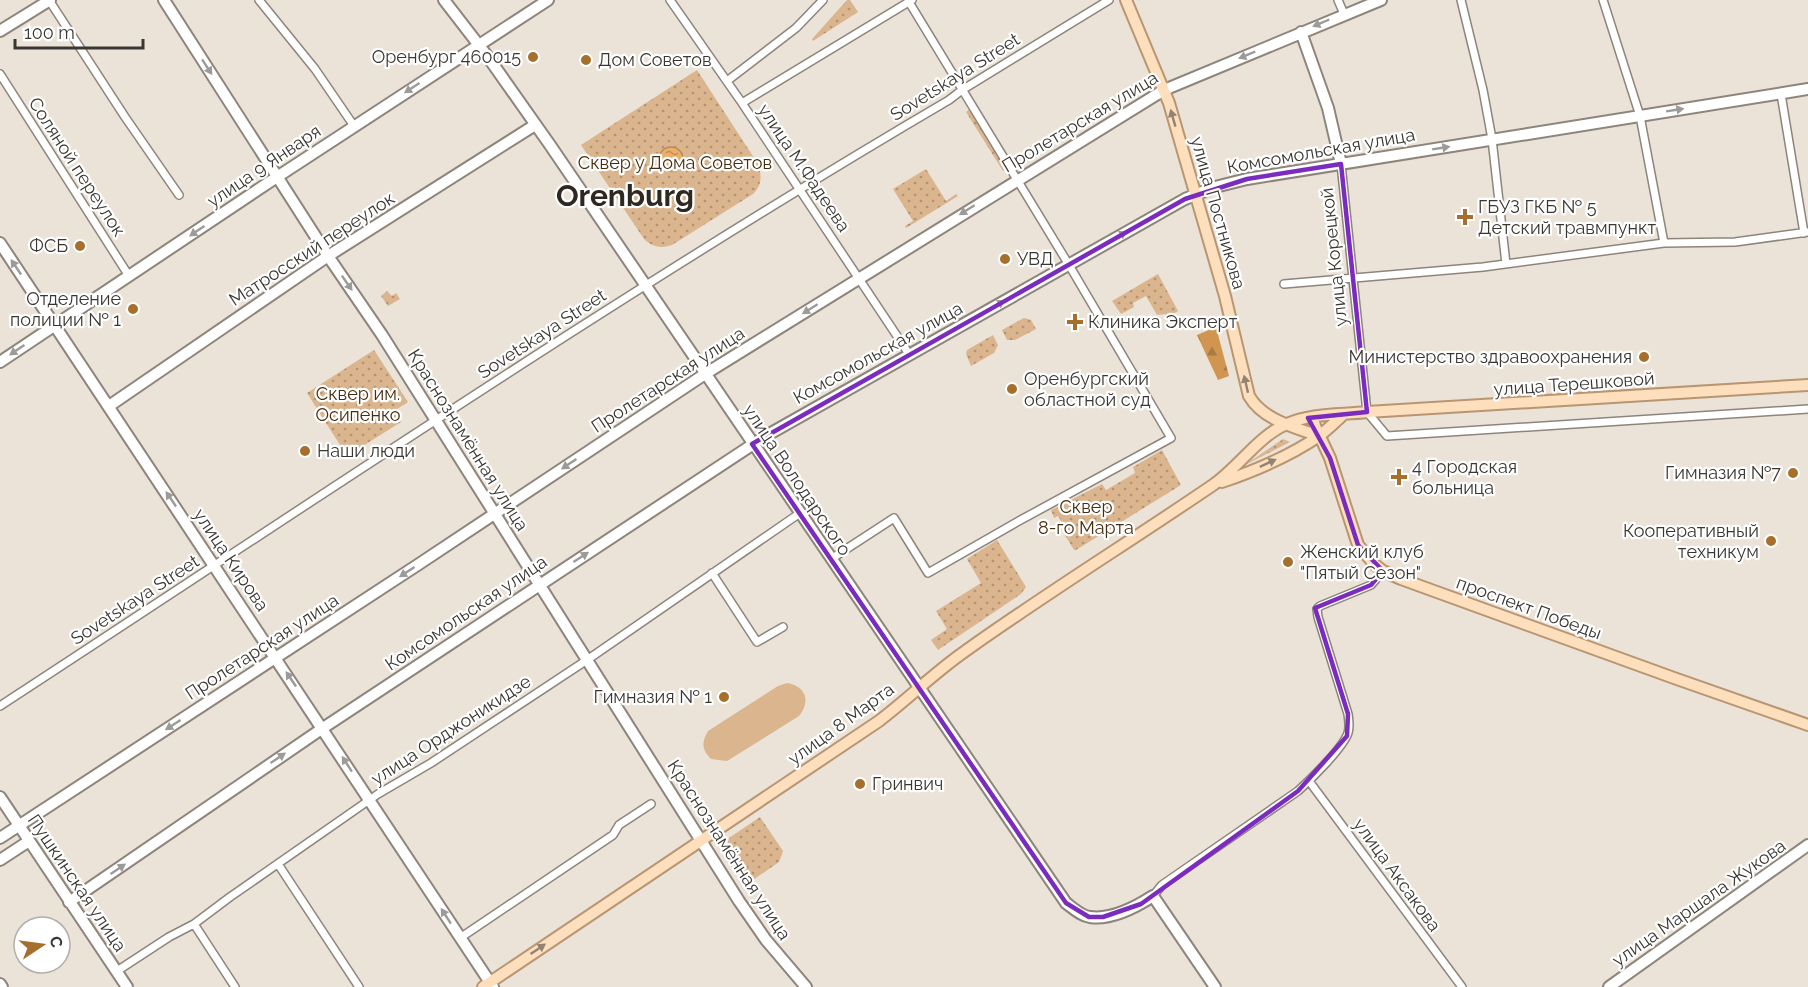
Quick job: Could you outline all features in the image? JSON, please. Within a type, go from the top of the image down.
[{"type":"main road","points":[[0,31],[50,0]]},
{"type":"main road","name":"Краснознамённая улица","points":[[164,0],[328,256],[363,305],[765,940],[806,987]]},
{"type":"main road","name":"улица Володарского","points":[[444,0],[535,125],[646,285],[1066,903],[1077,912],[1089,917],[1103,917],[1141,904],[1153,896]]},
{"type":"main road","name":"улица 9 Января","points":[[0,362],[548,0]]},
{"type":"main road","name":"улица Постникова","points":[[1126,0],[1164,90],[1225,296],[1249,396],[1253,403],[1284,424]]},
{"type":"main road","name":"Пролетарская улица","points":[[0,838],[705,374],[1164,90],[1381,0]]},
{"type":"main road","name":"улица Корецкой","points":[[1301,32],[1328,108],[1341,164]]},
{"type":"main road","name":"Комсомольская улица","points":[[69,902],[323,728],[752,444],[1194,194],[1246,178],[1808,89]]},
{"type":"main road","name":"Матросский переулок","points":[[109,406],[328,256],[535,125]]},
{"type":"main road","name":"улица Кирова","points":[[0,243],[323,728],[489,985]]},
{"type":"main road","name":"улица Терешковой","points":[[1284,424],[1313,417],[1367,412],[1808,385]]},
{"type":"main road","points":[[1284,424],[1319,436],[1343,415]]},
{"type":"main road","name":"проспект Победы","points":[[1313,417],[1330,458],[1358,545],[1366,557],[1383,571],[1513,620],[1808,724]]},
{"type":"main road","name":"улица 8 Марта","points":[[489,985],[879,721],[964,651],[1216,484],[1260,442],[1284,424]]},
{"type":"main road","name":"улица 8 Марта","points":[[1216,484],[1243,475],[1319,436]]},
{"type":"main road","name":"Пушкинская улица","points":[[0,797],[127,987]]},
{"type":"main road","points":[[0,860],[29,841]]},
{"type":"main road","name":"улица Маршала Жукова","points":[[1610,987],[1808,845]]},
{"type":"main road","points":[[1153,896],[1215,987]]},
{"type":"street","points":[[50,0],[179,195]]},
{"type":"street","points":[[260,0],[315,69],[354,126]]},
{"type":"street","name":"улица М.Фадеева","points":[[670,0],[800,188],[909,354]]},
{"type":"street","points":[[727,81],[796,28],[823,0]]},
{"type":"street","name":"Sovetskaya Street","points":[[0,706],[435,420],[646,285],[800,188],[949,100],[1109,0]]},
{"type":"street","points":[[1338,0],[1344,14]]},
{"type":"street","points":[[1461,0],[1483,90],[1492,139],[1506,264]]},
{"type":"street","points":[[1603,0],[1640,116],[1664,243]]},
{"type":"street","points":[[742,103],[910,1],[1171,438],[928,573],[894,518],[831,559]]},
{"type":"street","name":"Соляной переулок","points":[[0,74],[129,276]]},
{"type":"street","points":[[1284,284],[1506,264],[1664,243],[1735,242],[1806,232],[1781,94]]},
{"type":"street","name":"улица Корецкой","points":[[1341,164],[1367,412]]},
{"type":"street","points":[[1367,412],[1387,436],[1808,409]]},
{"type":"street","name":"улица Орджоникидзе","points":[[117,971],[169,937],[194,924],[370,800],[431,763],[587,660],[800,513]]},
{"type":"street","points":[[1153,896],[1162,885],[1298,791],[1310,781],[1344,742],[1349,722],[1317,609],[1371,585],[1383,571]]},
{"type":"street","points":[[712,573],[757,642],[783,627]]},
{"type":"street","name":"улица Аксакова","points":[[1310,781],[1462,987]]},
{"type":"street","points":[[460,938],[613,835],[619,825],[651,804]]},
{"type":"street","points":[[279,864],[358,987]]},
{"type":"street","points":[[194,924],[236,987]]},
{"type":"highlighted area","points":[[1341,164],[1367,412],[1308,418],[1330,458],[1358,545],[1383,571],[1371,585],[1315,608],[1348,714],[1347,736],[1298,791],[1141,904],[1103,917],[1089,917],[1066,903],[752,444],[1185,199],[1247,179]]},
{"type":"green space","points":[[847,0],[850,0],[858,12],[813,41],[812,39]]},
{"type":"green space","name":"Сквер у Дома Советов","points":[[697,70],[758,164],[760,184],[753,194],[672,245],[657,246],[644,239],[581,145]]},
{"type":"green space","points":[[970,109],[1007,168],[1003,171],[966,112]]},
{"type":"green space","points":[[926,169],[946,201],[956,194],[958,196],[906,228],[905,226],[913,221],[893,189]]},
{"type":"green space","points":[[1158,274],[1178,311],[1168,317],[1165,314],[1157,315],[1146,296],[1133,303],[1134,307],[1121,314],[1112,301]]},
{"type":"green space","points":[[387,291],[392,296],[396,293],[400,299],[388,306],[381,296]]},
{"type":"green space","points":[[1024,318],[1031,320],[1036,329],[1015,340],[1007,340],[1002,330]]},
{"type":"green space","points":[[1216,327],[1229,376],[1218,380],[1197,335]]},
{"type":"green space","points":[[993,335],[998,345],[994,353],[971,366],[966,354],[967,350]]},
{"type":"green space","name":"Сквер им. Осипенко","points":[[374,350],[408,402],[394,411],[401,422],[347,456],[307,393]]},
{"type":"green space","points":[[1283,439],[1290,442],[1243,466]]},
{"type":"green space","name":"Сквер 8-го Марта","points":[[1162,450],[1181,485],[1074,550],[1063,532],[1065,528],[1058,516],[1054,518],[1051,510],[1102,484],[1106,490],[1135,473],[1133,467]]},
{"type":"green space","points":[[997,540],[1026,587],[1021,594],[938,650],[931,640],[947,629],[936,611],[981,583],[967,559]]},
{"type":"green space","points":[[787,683],[799,687],[805,695],[805,705],[799,716],[727,761],[711,759],[704,746],[704,739],[708,731],[778,686]]},
{"type":"green space","points":[[760,817],[783,851],[779,862],[750,882],[727,846],[729,838]]},
{"type":"water","points":[[671,147],[680,150],[683,159],[680,168],[671,171],[662,168],[659,159],[662,150]]},
{"type":"place","name":"Оренбург 460015","points":[[533,57]]},
{"type":"place","name":"Дом Советов","points":[[586,60]]},
{"type":"place","name":"ГБУЗ ГКБ № 5 Детский травмпункт","points":[[1465,217]]},
{"type":"place","name":"ФСБ","points":[[80,246]]},
{"type":"place","name":"УВД","points":[[1005,259]]},
{"type":"place","name":"Отделение полиции № 1","points":[[133,309]]},
{"type":"place","name":"Клиника Эксперт","points":[[1075,322]]},
{"type":"place","name":"Министерство здравоохранения","points":[[1644,357]]},
{"type":"place","name":"Оренбургский областной суд","points":[[1012,389]]},
{"type":"place","name":"Наши люди","points":[[305,451]]},
{"type":"place","name":"Гимназия №7","points":[[1793,473]]},
{"type":"place","name":"4 Городская больница","points":[[1399,477]]},
{"type":"place","name":"Кооперативный техникум","points":[[1771,541]]},
{"type":"place","name":"Женский клуб \"Пятый Сезон\"","points":[[1288,562]]},
{"type":"place","name":"Гимназия № 1","points":[[724,697]]},
{"type":"place","name":"Гринвич","points":[[860,784]]},
{"type":"district","name":"Orenburg","points":[[625,196]]}]
